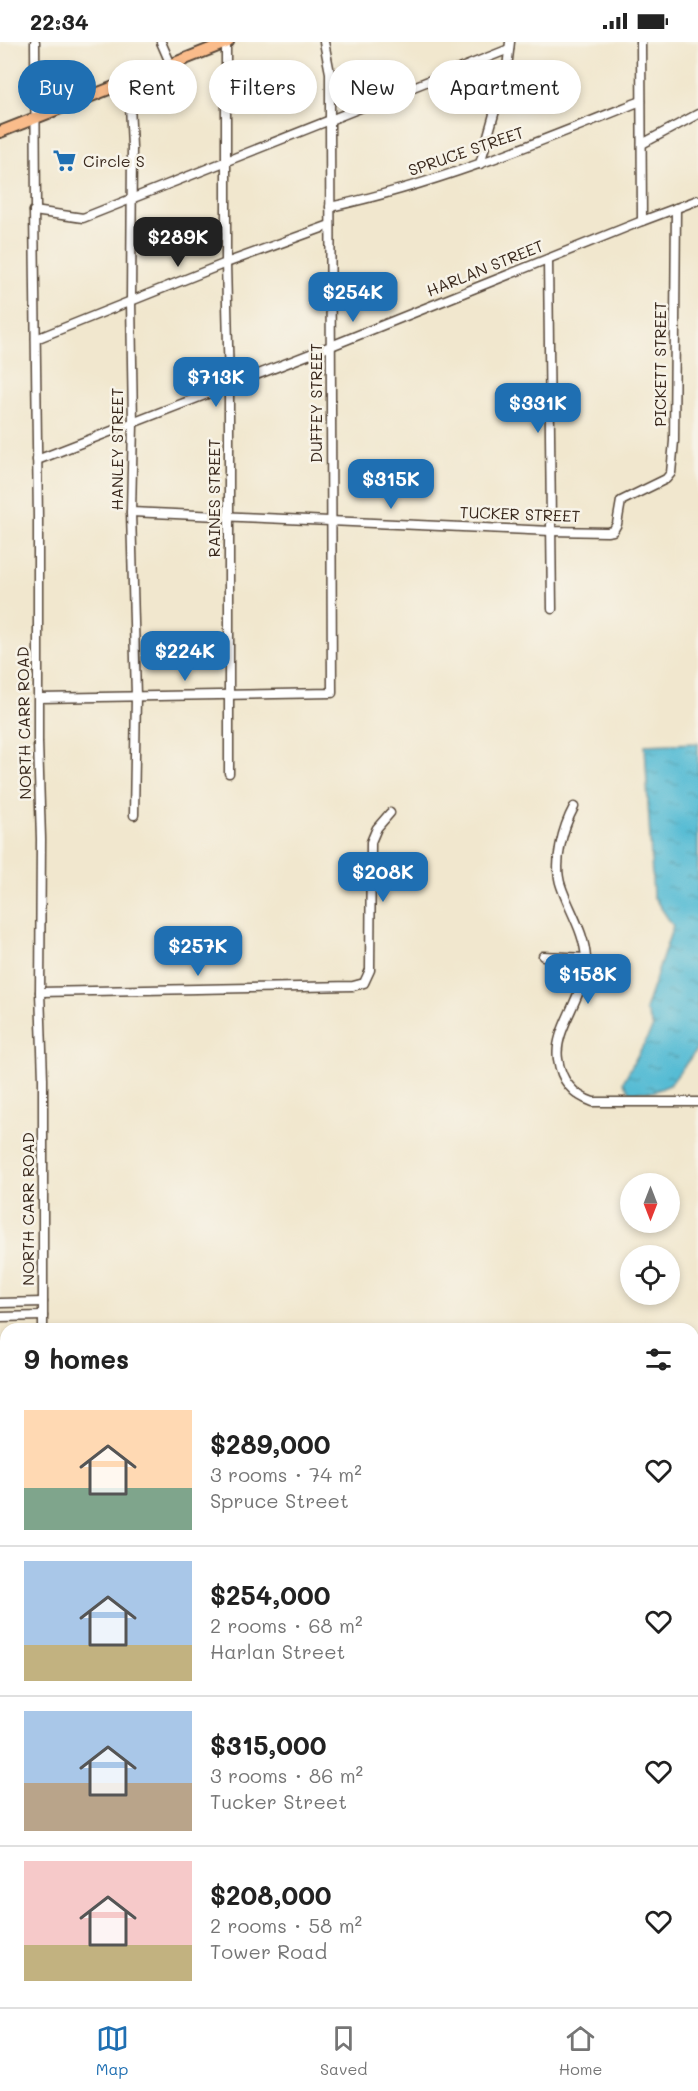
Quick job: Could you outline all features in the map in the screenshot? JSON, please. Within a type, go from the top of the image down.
[{"type":"main road","points":[[183,60],[227,42]]},
{"type":"main road","points":[[0,132],[108,91]]},
{"type":"street","name":"NORTH CARR ROAD","points":[[35,42],[36,208],[34,211],[44,1323]]},
{"type":"street","points":[[161,42],[169,60]]},
{"type":"street","name":"RAINES STREET","points":[[227,42],[226,263],[229,386],[230,773]]},
{"type":"street","name":"DUFFEY STREET","points":[[230,694],[333,693],[330,73],[324,42]]},
{"type":"street","points":[[641,42],[642,220]]},
{"type":"street","points":[[34,211],[83,218],[509,45],[507,68],[480,164]]},
{"type":"street","name":"SPRUCE STREET","points":[[330,207],[375,197],[480,164],[641,101]]},
{"type":"street","name":"HANLEY STREET","points":[[130,114],[133,424],[131,512],[136,696],[134,815]]},
{"type":"street","points":[[642,144],[698,114]]},
{"type":"street","name":"HARLAN STREET","points":[[37,460],[331,346],[642,220],[698,200]]},
{"type":"street","name":"PICKETT STREET","points":[[630,495],[666,479],[671,473],[674,457],[676,208]]},
{"type":"street","points":[[36,339],[226,263],[330,225]]},
{"type":"street","points":[[548,259],[552,609]]},
{"type":"street","name":"TUCKER STREET","points":[[131,512],[607,532],[613,531],[617,524],[621,501],[630,495]]},
{"type":"street","points":[[39,698],[230,694]]},
{"type":"street","points":[[574,807],[564,824],[558,874],[582,937],[586,958],[582,986],[563,1030],[557,1055],[560,1071],[571,1089],[581,1097],[600,1103],[698,1102]]},
{"type":"street","points":[[40,992],[353,986],[366,981],[370,970],[372,842],[377,828],[390,813]]},
{"type":"street","points":[[543,956],[586,958]]},
{"type":"street","points":[[0,1304],[44,1302]]},
{"type":"street","points":[[0,1317],[44,1316]]},
{"type":"water","points":[[698,743],[698,1048],[670,1085],[653,1092],[630,1092],[623,1082],[653,1027],[645,1010],[673,926],[653,896],[645,745]]},
{"type":"place","name":"Circle S","points":[[65,161]]}]
